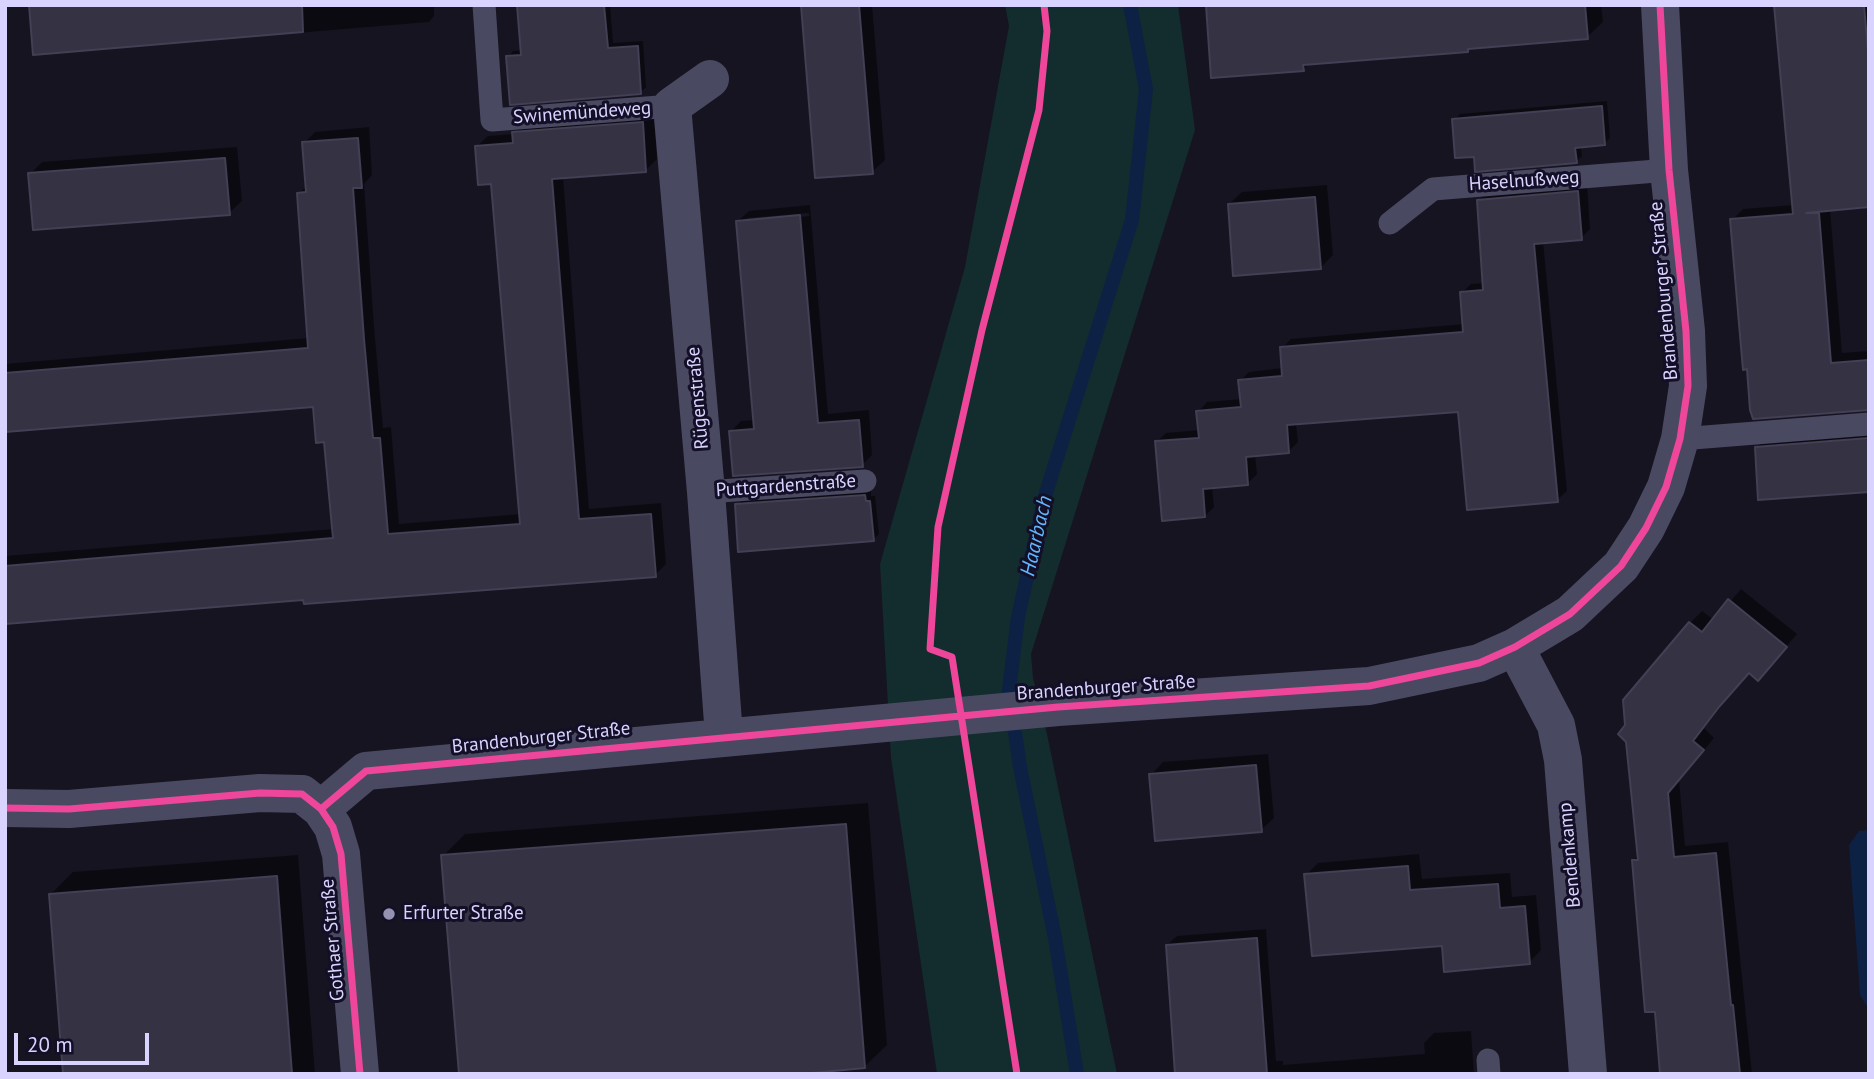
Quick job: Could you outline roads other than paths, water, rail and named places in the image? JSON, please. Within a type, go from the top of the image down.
[{"type":"street","name":"Brandenburger Straße","points":[[321,809],[366,771],[960,715],[1370,686],[1479,663],[1515,647],[1570,614],[1621,566],[1646,528],[1666,487],[1680,439],[1688,386],[1686,331],[1670,170],[1660,5]]},
{"type":"street","points":[[672,106],[710,79]]},
{"type":"street","name":"Rügenstraße","points":[[672,106],[706,492],[724,736]]},
{"type":"street","name":"Bendenkamp","points":[[1515,647],[1556,725],[1563,760],[1588,1074]]},
{"type":"street","points":[[5,808],[69,809],[260,793],[303,794],[321,809]]},
{"type":"street","name":"Gothaer Straße","points":[[321,809],[333,827],[341,854],[360,1074]]},
{"type":"lane","name":"Swinemündeweg","points":[[484,5],[492,120],[672,106]]},
{"type":"lane","name":"Haselnußweg","points":[[1391,223],[1433,188],[1670,170]]},
{"type":"lane","points":[[1680,439],[1869,424]]},
{"type":"lane","name":"Puttgardenstraße","points":[[706,492],[865,481]]},
{"type":"water","points":[[1869,830],[1869,1010],[1860,995],[1849,845],[1859,831]]},
{"type":"waterway","name":"Haarbach","points":[[1077,1074],[1055,938],[1020,767],[1009,690],[1018,617],[1045,496],[1132,220],[1146,89],[1130,5]]},
{"type":"place","name":"Erfurter Straße","points":[[389,914]]}]
